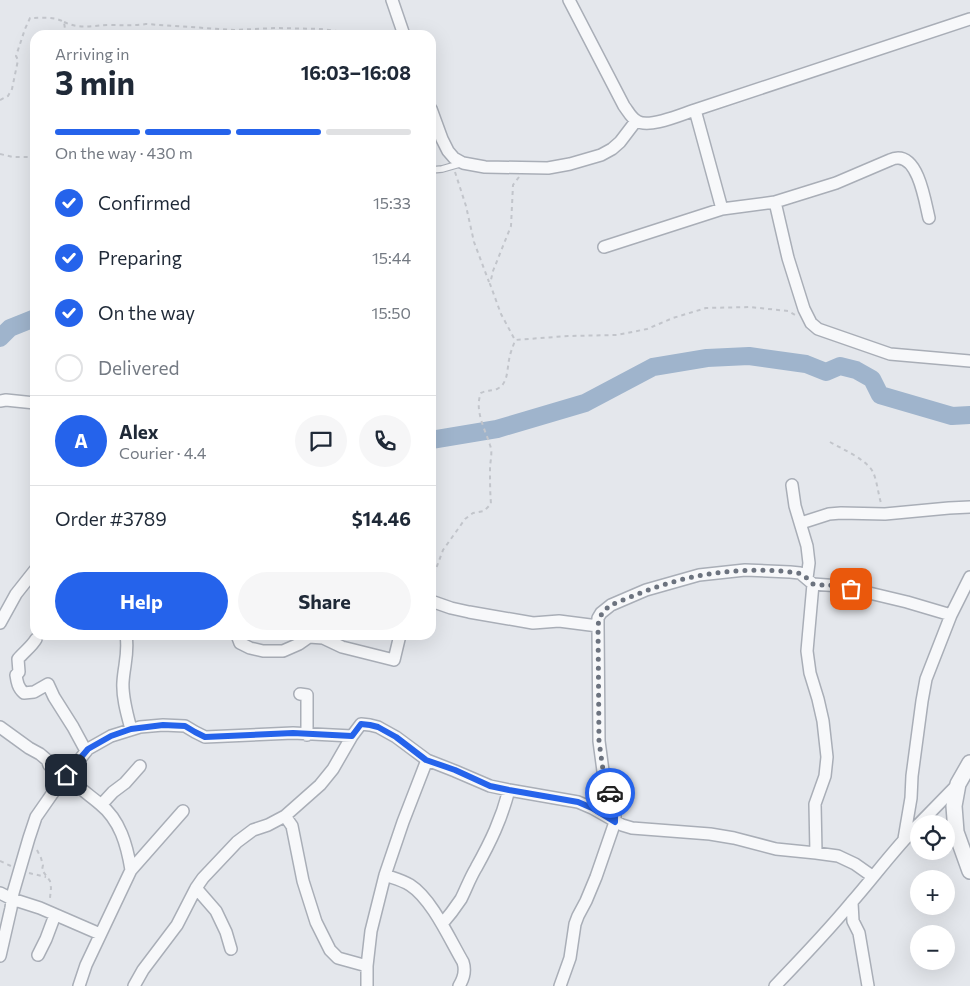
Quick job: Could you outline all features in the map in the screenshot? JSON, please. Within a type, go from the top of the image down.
[{"type":"street","points":[[392,0],[402,30]]},
{"type":"street","points":[[569,0],[624,106],[636,121],[640,123],[653,123],[696,110],[970,19]]},
{"type":"street","points":[[696,110],[722,209]]},
{"type":"street","points":[[436,123],[448,151],[460,165],[548,168],[602,155],[620,142],[636,121]]},
{"type":"street","points":[[604,247],[722,209],[775,202],[836,183],[899,158],[906,160],[917,173],[929,218]]},
{"type":"street","points":[[775,202],[793,275],[810,323],[818,329],[890,354],[970,361]]},
{"type":"street","points":[[0,401],[30,402]]},
{"type":"street","points":[[792,486],[795,506],[807,546],[810,581],[807,651],[810,674],[823,721],[827,757],[826,776],[815,804],[816,853]]},
{"type":"street","points":[[801,523],[829,514],[885,514],[970,507]]},
{"type":"street","points":[[560,986],[570,958],[575,924],[596,877],[615,822],[613,800],[603,770],[599,741],[598,618],[601,613],[611,605],[646,590],[692,576],[753,570],[800,573],[810,581],[850,588],[950,615]]},
{"type":"street","points":[[0,623],[16,594],[30,576]]},
{"type":"street","points":[[904,839],[926,679],[950,615],[970,576]]},
{"type":"street","points":[[436,603],[469,612],[534,623],[559,621],[598,626]]},
{"type":"street","points":[[35,640],[18,659],[19,672],[16,675],[20,690],[24,693],[34,692],[48,684],[86,751]]},
{"type":"street","points":[[126,640],[127,655],[123,694],[131,729]]},
{"type":"street","points":[[239,640],[240,643],[250,648],[263,651],[283,651],[305,640]]},
{"type":"street","points":[[327,640],[342,647],[394,660],[399,640]]},
{"type":"street","points":[[300,694],[306,695],[307,734]]},
{"type":"street","points":[[134,986],[143,970],[176,925],[203,878],[237,842],[253,830],[285,816],[320,785],[334,769],[352,736],[361,724],[378,727],[396,737],[426,760],[455,770],[490,786],[578,802],[615,822],[632,828],[710,834],[776,849],[838,856],[848,860],[872,876]]},
{"type":"street","points":[[0,956],[3,929],[11,908],[13,893],[36,817],[88,749],[111,736],[131,729],[163,725],[185,726],[205,737],[293,733],[352,736]]},
{"type":"street","points":[[0,727],[22,744],[40,754],[47,760],[49,765],[110,813],[118,824],[129,857],[131,870]]},
{"type":"street","points":[[366,986],[371,931],[385,875],[426,760]]},
{"type":"street","points":[[928,815],[958,784],[970,762]]},
{"type":"street","points":[[101,805],[140,766]]},
{"type":"street","points":[[958,784],[954,806],[954,820],[970,871]]},
{"type":"street","points":[[442,924],[462,898],[483,857],[498,826],[509,790]]},
{"type":"street","points":[[79,986],[86,965],[131,870],[183,811]]},
{"type":"street","points":[[285,816],[292,826],[304,881],[316,922],[330,950],[338,958],[367,966]]},
{"type":"street","points":[[775,986],[816,943],[910,833]]},
{"type":"street","points":[[385,875],[411,886],[423,898],[442,924],[464,962],[464,973],[459,986]]},
{"type":"street","points":[[196,888],[216,910],[231,949]]},
{"type":"street","points":[[0,893],[100,934]]},
{"type":"street","points":[[852,902],[853,921],[859,932],[868,986]]},
{"type":"street","points":[[38,955],[58,916]]},
{"type":"lane","points":[[436,170],[460,165]]},
{"type":"path","points":[[0,100],[8,96],[12,89],[18,60],[16,56],[30,18],[60,19],[76,26],[90,27],[146,24],[234,30],[275,28],[329,30]]},
{"type":"path","points":[[64,22],[65,30]]},
{"type":"path","points":[[0,154],[13,157],[30,157]]},
{"type":"path","points":[[436,569],[443,550],[465,519],[473,513],[484,511],[491,504],[491,452],[483,428],[478,399],[481,393],[497,389],[504,383],[515,340],[501,314],[471,232],[466,206],[455,174],[460,165]]},
{"type":"path","points":[[490,284],[493,271],[511,226],[513,185],[527,167]]},
{"type":"path","points":[[515,340],[616,335],[647,329],[673,318],[706,308],[750,307],[788,311],[810,323]]},
{"type":"path","points":[[830,442],[870,467],[885,514]]},
{"type":"path","points":[[30,833],[41,858],[42,870],[50,881],[50,898],[58,916]]},
{"type":"waterway","points":[[0,338],[10,328],[30,320]]},
{"type":"waterway","points":[[436,439],[497,429],[585,403],[653,367],[707,358],[749,356],[806,364],[826,372],[840,366],[856,370],[872,379],[880,395],[952,416],[970,415]]},
{"type":"way so far","points":[[610,793],[603,770],[599,741],[598,618],[601,613],[611,605],[646,590],[692,576],[711,573],[745,570],[800,573],[813,584],[840,586],[851,589]]},
{"type":"route","points":[[66,775],[88,749],[111,736],[134,728],[163,725],[185,726],[205,737],[293,733],[352,736],[361,724],[378,727],[396,737],[426,760],[455,770],[490,786],[578,802],[615,822],[615,811],[610,793]]}]
